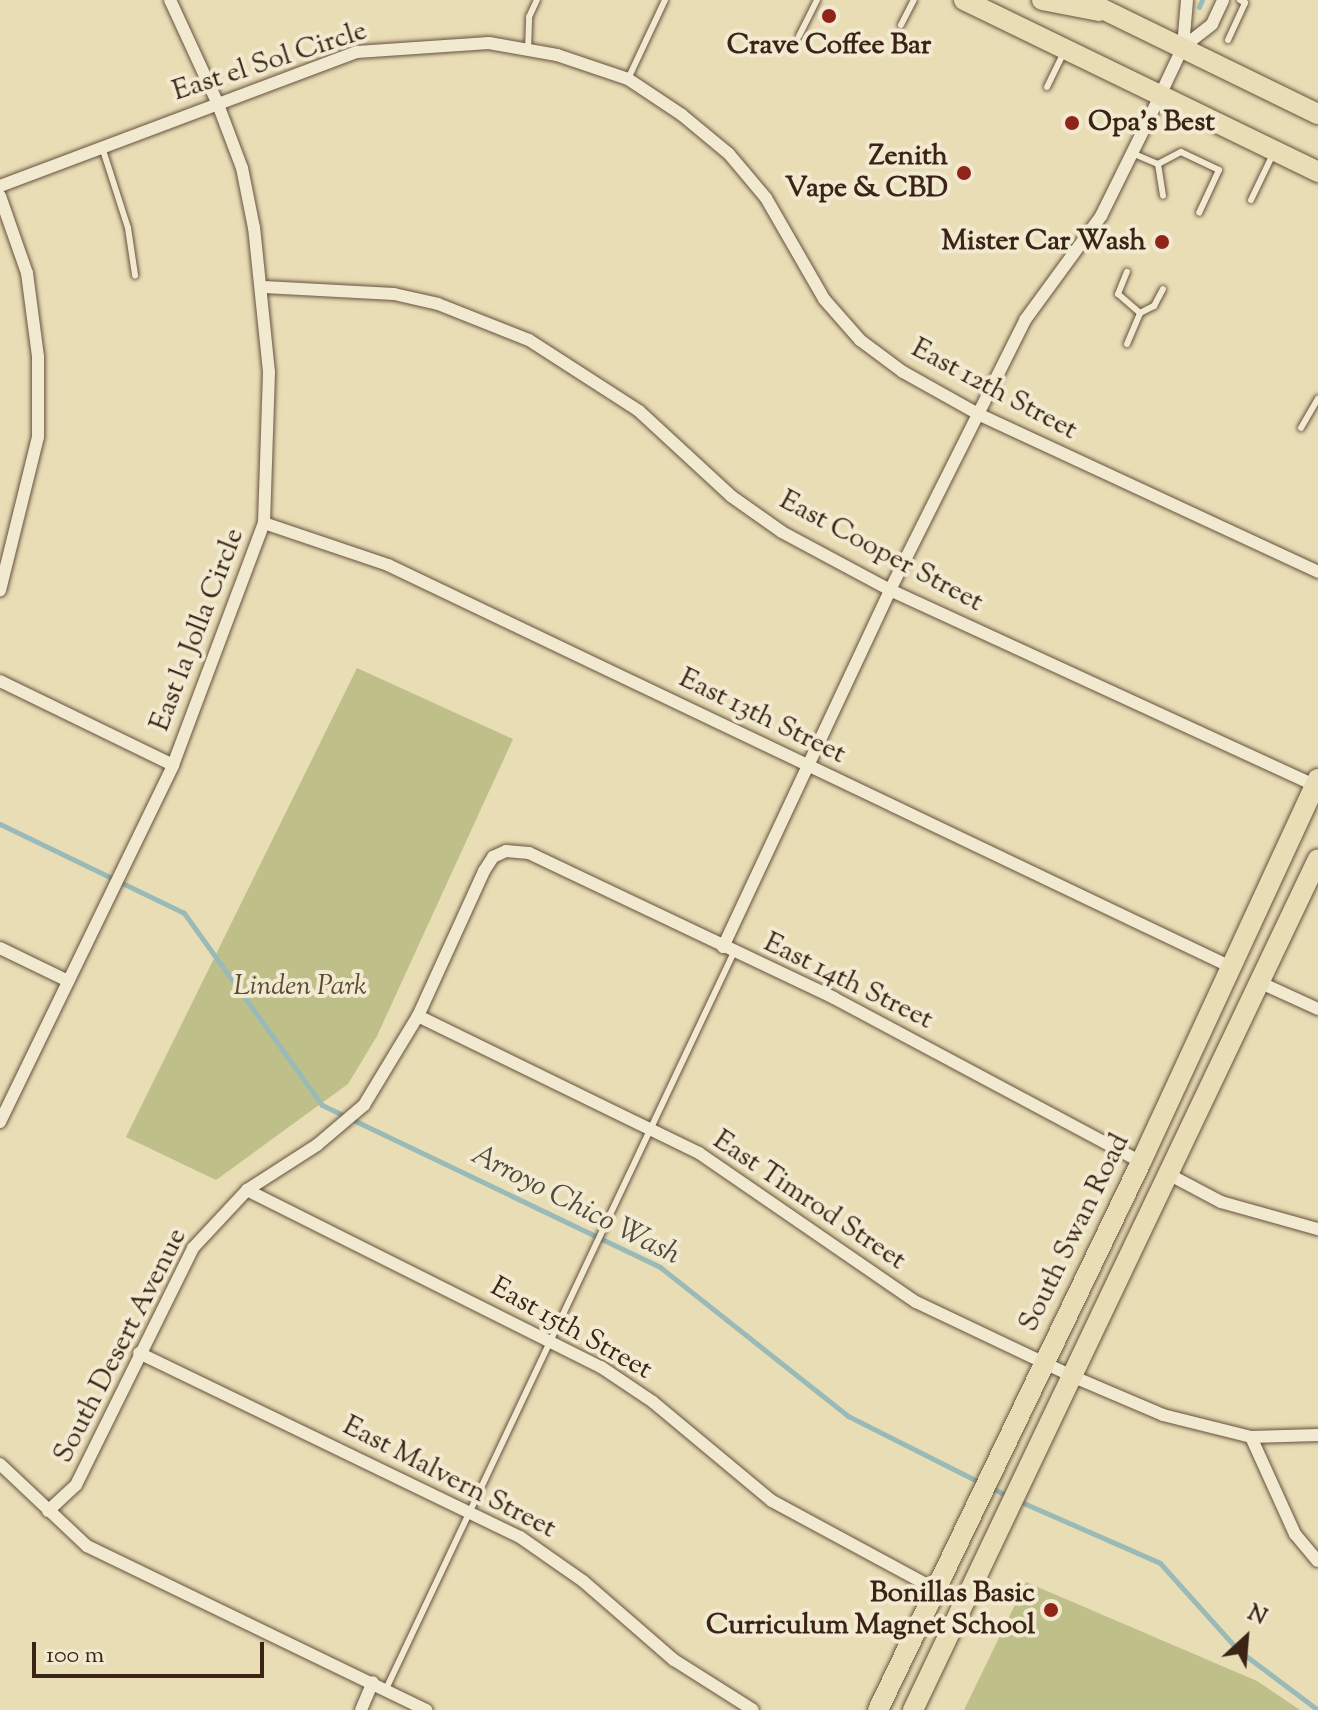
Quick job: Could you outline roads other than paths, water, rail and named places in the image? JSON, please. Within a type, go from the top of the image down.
[{"type":"main road","points":[[964,0],[1318,172]]},
{"type":"main road","points":[[1042,0],[1114,14]]},
{"type":"main road","points":[[1084,0],[1318,114]]},
{"type":"main road","name":"South Swan Road","points":[[878,1710],[975,1501],[1233,968],[1317,784]]},
{"type":"main road","points":[[913,1710],[1318,859]]},
{"type":"street","name":"East la Jolla Circle","points":[[0,1122],[173,765],[264,523],[269,372],[264,287],[242,168],[217,102],[170,0]]},
{"type":"street","points":[[728,950],[890,590],[1025,320],[1101,216],[1132,153],[1183,47],[1187,0]]},
{"type":"street","points":[[1183,47],[1212,24],[1223,0]]},
{"type":"street","name":"East el Sol Circle","points":[[0,186],[357,52],[426,43],[489,43],[528,50],[628,79],[729,154]]},
{"type":"street","name":"East 12th Street","points":[[729,154],[766,198],[824,299],[860,340],[903,372],[978,414],[1318,572]]},
{"type":"street","points":[[0,196],[27,273],[38,357],[38,437],[23,513],[0,590]]},
{"type":"street","name":"East Cooper Street","points":[[264,287],[394,294],[438,304],[529,340],[639,411],[731,496],[782,532],[890,590],[1317,784]]},
{"type":"street","name":"East 13th Street","points":[[264,523],[388,565],[1233,968]]},
{"type":"street","points":[[0,681],[173,765]]},
{"type":"street","name":"South Desert Avenue","points":[[48,1511],[76,1485],[193,1248],[247,1190],[317,1145],[364,1105],[418,1016],[493,857],[519,849],[529,853]]},
{"type":"street","name":"East 14th Street","points":[[529,853],[906,1034],[1020,1102],[1141,1162]]},
{"type":"street","points":[[0,948],[68,981]]},
{"type":"street","points":[[1261,983],[1318,1009]]},
{"type":"street","name":"East Timrod Street","points":[[418,1016],[736,1175],[857,1266],[916,1302],[1074,1377],[1163,1415],[1251,1437],[1318,1435]]},
{"type":"street","points":[[1170,1175],[1221,1202],[1318,1229]]},
{"type":"street","name":"East 15th Street","points":[[247,1190],[551,1341],[653,1402],[772,1501],[935,1589]]},
{"type":"street","name":"East Malvern Street","points":[[139,1353],[470,1511],[561,1564],[674,1660],[753,1710]]},
{"type":"street","points":[[1251,1437],[1295,1534],[1318,1561]]},
{"type":"street","points":[[0,1464],[48,1511],[104,1555],[427,1710]]},
{"type":"street","points":[[361,1710],[380,1686]]},
{"type":"lane","points":[[528,50],[529,17],[537,0]]},
{"type":"lane","points":[[628,79],[665,0]]},
{"type":"lane","points":[[799,36],[817,0]]},
{"type":"lane","points":[[901,25],[914,0]]},
{"type":"lane","points":[[1228,40],[1245,3],[1240,0]]},
{"type":"lane","points":[[1047,87],[1065,50]]},
{"type":"lane","points":[[102,147],[128,228],[135,275]]},
{"type":"lane","points":[[1251,200],[1274,151]]},
{"type":"lane","points":[[1158,164],[1181,152],[1219,170],[1199,213]]},
{"type":"lane","points":[[1132,153],[1158,164]]},
{"type":"lane","points":[[1158,164],[1163,196]]},
{"type":"lane","points":[[1127,272],[1118,294],[1140,313]]},
{"type":"lane","points":[[1127,344],[1140,313],[1154,306],[1163,289]]},
{"type":"lane","points":[[1301,428],[1318,399]]},
{"type":"lane","points":[[380,1686],[470,1511],[651,1130],[728,950]]},
{"type":"waterway","points":[[1199,7],[1202,0]]},
{"type":"waterway","name":"Arroyo Chico Wash","points":[[0,824],[184,913],[322,1105],[660,1267],[848,1416],[981,1483]]},
{"type":"waterway","name":"Arroyo Chico Wash","points":[[990,1487],[1010,1497]]},
{"type":"waterway","name":"Arroyo Chico Wash","points":[[1019,1501],[1160,1563],[1238,1650],[1318,1710]]},
{"type":"place","name":"Crave Coffee Bar","points":[[829,16]]},
{"type":"place","name":"Opa's Best","points":[[1072,123]]},
{"type":"place","name":"Zenith Vape & CBD","points":[[964,173]]},
{"type":"place","name":"Mister Car Wash","points":[[1162,242]]},
{"type":"place","name":"Bonillas Basic Curriculum Magnet School","points":[[1051,1610]]},
{"type":"park label","name":"Linden Park","points":[[300,987]]}]
